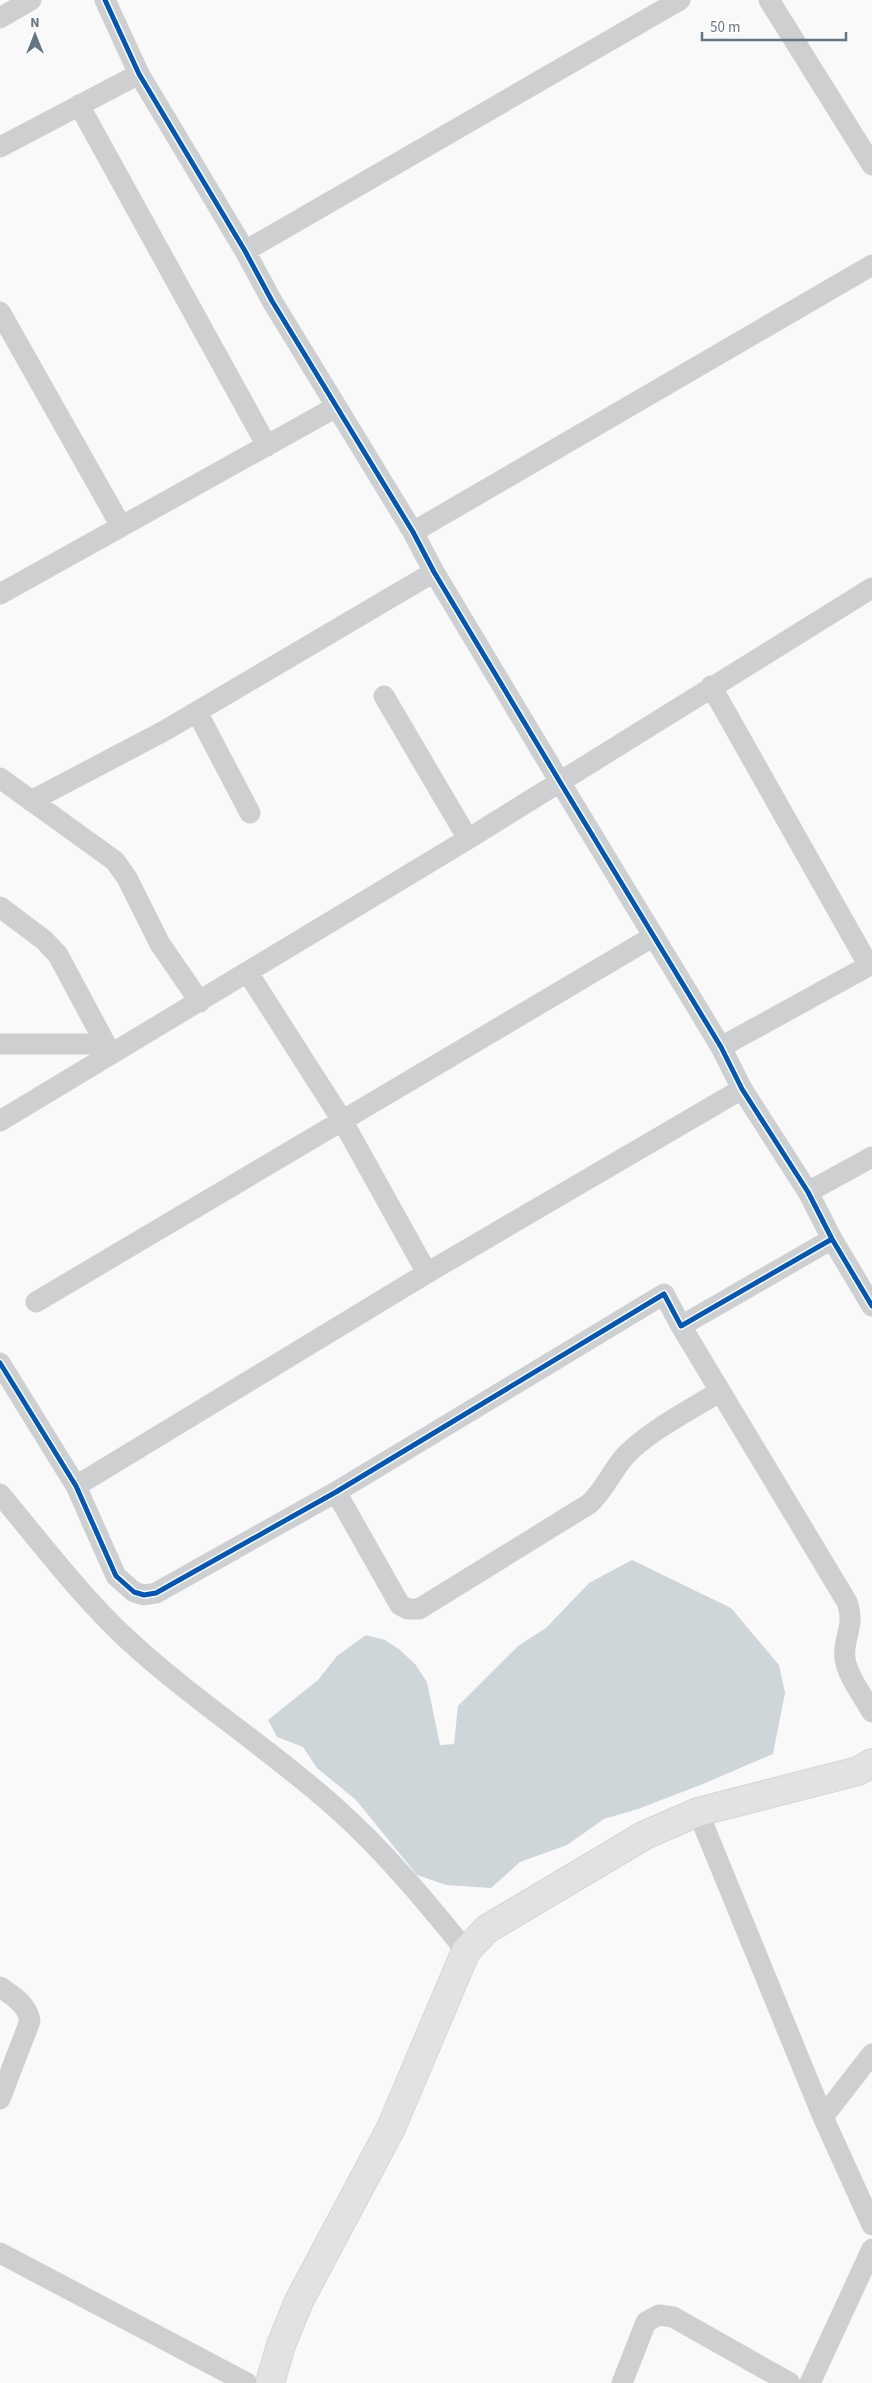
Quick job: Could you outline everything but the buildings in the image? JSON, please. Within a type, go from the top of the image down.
[{"type":"street","points":[[0,18],[31,0]]},
{"type":"street","points":[[105,0],[139,74],[434,572],[721,1047],[742,1089],[808,1192],[832,1240],[872,1306]]},
{"type":"street","points":[[245,251],[680,0]]},
{"type":"street","points":[[769,0],[870,158]]},
{"type":"street","points":[[0,147],[139,74]]},
{"type":"street","points":[[79,105],[267,446]]},
{"type":"street","points":[[412,532],[872,265]]},
{"type":"street","points":[[0,312],[122,526]]},
{"type":"street","points":[[0,594],[336,407]]},
{"type":"street","points":[[31,801],[196,712],[434,572]]},
{"type":"street","points":[[0,1121],[108,1049],[200,1002],[468,839],[711,686],[872,588]]},
{"type":"street","points":[[711,686],[871,965],[721,1047]]},
{"type":"street","points":[[384,696],[468,839]]},
{"type":"street","points":[[196,712],[250,812]]},
{"type":"street","points":[[0,778],[115,861],[127,878],[160,944],[200,1002]]},
{"type":"street","points":[[0,907],[44,940],[58,955],[108,1049]]},
{"type":"street","points":[[36,1302],[654,936]]},
{"type":"street","points":[[248,973],[342,1120],[428,1273]]},
{"type":"street","points":[[0,1044],[108,1049]]},
{"type":"street","points":[[76,1486],[428,1273],[742,1089]]},
{"type":"street","points":[[808,1192],[872,1157]]},
{"type":"street","points":[[681,1326],[832,1240]]},
{"type":"street","points":[[0,1363],[76,1486],[116,1576],[134,1592],[144,1595],[156,1593],[336,1492],[664,1294],[718,1392],[847,1602],[852,1615],[845,1648],[845,1660],[849,1671],[872,1712]]},
{"type":"street","points":[[336,1492],[400,1605],[408,1609],[419,1609],[589,1504],[600,1495],[625,1457],[637,1445],[718,1392]]},
{"type":"street","points":[[0,1494],[90,1601],[127,1639],[180,1684],[337,1809],[408,1880],[466,1951]]},
{"type":"street","points":[[270,2383],[281,2346],[299,2301],[391,2128],[466,1951],[487,1929],[646,1835],[698,1812],[858,1770],[872,1763]]},
{"type":"street","points":[[698,1812],[823,2117],[872,2225]]},
{"type":"street","points":[[0,1987],[23,2005],[30,2021],[0,2099]]},
{"type":"street","points":[[823,2117],[872,2054]]},
{"type":"street","points":[[810,2383],[872,2249]]},
{"type":"street","points":[[0,2252],[247,2383]]},
{"type":"street","points":[[622,2383],[646,2322],[659,2315],[673,2317],[790,2383]]},
{"type":"shaded area","points":[[632,1560],[731,1608],[779,1665],[785,1693],[773,1754],[638,1809],[604,1819],[567,1845],[520,1862],[491,1888],[446,1885],[417,1875],[356,1800],[317,1768],[303,1747],[277,1737],[268,1720],[318,1680],[337,1656],[366,1635],[385,1640],[399,1649],[415,1664],[427,1682],[440,1745],[454,1744],[458,1706],[518,1646],[546,1628],[589,1583]]},
{"type":"cycle path","points":[[105,0],[139,74],[245,251],[272,301],[413,532],[434,572],[721,1047],[742,1089],[808,1192],[832,1239],[872,1306]]},
{"type":"cycle path","points":[[0,1363],[76,1486],[116,1576],[134,1592],[144,1595],[156,1593],[336,1492],[664,1294],[681,1326],[832,1239]]}]
